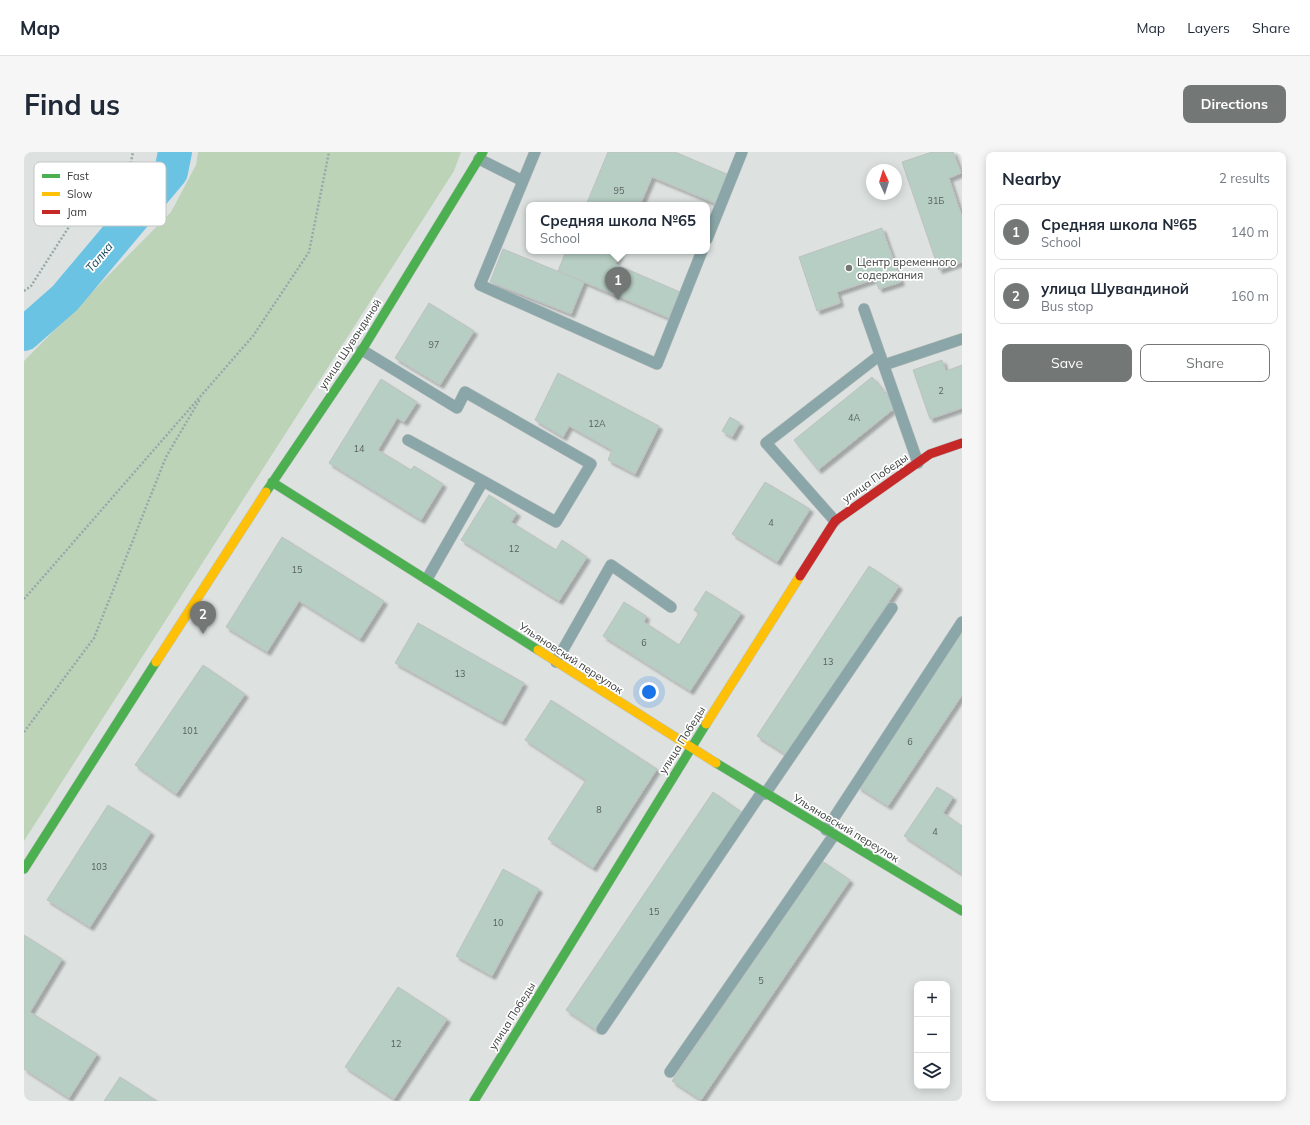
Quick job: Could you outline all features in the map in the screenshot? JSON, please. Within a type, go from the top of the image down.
[{"type":"street","name":"улица Шувандиной","points":[[24,869],[272,482],[362,350],[481,156]]},
{"type":"street","name":"улица Победы","points":[[474,1101],[690,748],[835,521],[930,454],[962,443]]},
{"type":"street","name":"Ульяновский переулок","points":[[272,482],[427,579],[690,748],[962,911]]},
{"type":"lane","points":[[535,152],[480,284],[657,364],[701,254]]},
{"type":"lane","points":[[710,232],[742,152]]},
{"type":"lane","points":[[481,156],[523,181]]},
{"type":"lane","points":[[864,309],[918,463]]},
{"type":"lane","points":[[835,521],[766,443],[882,360],[962,339]]},
{"type":"lane","points":[[362,350],[457,408],[465,392],[591,464],[556,522],[484,480],[408,440]]},
{"type":"lane","points":[[427,579],[484,480]]},
{"type":"lane","points":[[556,662],[611,565],[671,608]]},
{"type":"lane","points":[[602,1029],[892,608]]},
{"type":"lane","points":[[670,1072],[830,832],[962,622]]},
{"type":"path","points":[[130,162],[134,152]]},
{"type":"path","points":[[24,599],[253,336],[309,252],[329,152]]},
{"type":"path","points":[[24,291],[32,286],[70,226]]},
{"type":"path","points":[[24,732],[94,638],[166,457],[203,394]]},
{"type":"green space","points":[[198,152],[461,152],[454,171],[24,841],[24,361],[157,226],[166,226],[166,217],[171,212],[196,165]]},
{"type":"building","points":[[608,152],[675,152],[729,175],[717,204],[652,177],[641,202],[587,202]]},
{"type":"building","points":[[932,152],[953,152],[961,173],[949,178],[962,217],[962,262],[939,270],[902,162]]},
{"type":"building","name":"Центр временного содержания","points":[[882,228],[901,282],[879,289],[875,279],[837,292],[840,303],[817,311],[799,257]]},
{"type":"building","points":[[503,249],[584,282],[571,314],[490,282]]},
{"type":"building","points":[[565,254],[620,254],[615,264],[680,292],[669,318],[558,271]]},
{"type":"building","points":[[429,303],[474,331],[440,385],[395,358]]},
{"type":"building","points":[[942,360],[946,371],[962,365],[962,408],[930,419],[913,370]]},
{"type":"building","points":[[558,373],[659,426],[635,474],[608,460],[612,450],[569,426],[563,437],[535,420]]},
{"type":"building","points":[[872,377],[896,407],[818,470],[794,440]]},
{"type":"building","points":[[381,379],[417,402],[404,422],[397,418],[378,450],[411,470],[414,466],[443,484],[421,520],[329,463]]},
{"type":"building","points":[[730,417],[740,423],[732,437],[722,431]]},
{"type":"building","points":[[765,482],[810,509],[777,562],[732,534]]},
{"type":"building","points":[[489,495],[517,513],[511,522],[556,550],[562,540],[587,557],[559,601],[461,540]]},
{"type":"building","points":[[282,537],[384,601],[360,639],[299,601],[267,652],[226,627]]},
{"type":"building","points":[[869,566],[899,586],[787,755],[757,736]]},
{"type":"building","points":[[706,591],[741,613],[690,691],[603,636],[624,602],[646,616],[644,622],[679,645],[699,613],[694,610]]},
{"type":"building","points":[[418,623],[524,683],[502,722],[395,663]]},
{"type":"building","points":[[962,632],[962,695],[888,806],[858,787]]},
{"type":"building","points":[[203,665],[245,694],[176,794],[135,765]]},
{"type":"building","points":[[551,700],[657,769],[593,868],[548,839],[586,780],[525,740]]},
{"type":"building","points":[[937,787],[953,797],[943,813],[962,826],[962,874],[904,836]]},
{"type":"building","points":[[713,792],[743,813],[596,1030],[566,1010]]},
{"type":"building","points":[[108,805],[151,832],[90,927],[47,900]]},
{"type":"building","points":[[822,861],[850,880],[701,1100],[672,1081]]},
{"type":"building","points":[[503,869],[539,889],[492,976],[456,956]]},
{"type":"building","points":[[24,935],[62,959],[30,1012],[97,1054],[69,1098],[24,1069]]},
{"type":"building","points":[[398,987],[447,1019],[394,1099],[345,1067]]},
{"type":"building","points":[[120,1077],[157,1101],[104,1101]]},
{"type":"waterway","name":"Талка","points":[[166,178],[171,172],[175,152]]},
{"type":"waterway","name":"Талка","points":[[24,334],[65,298],[126,226]]},
{"type":"traffic: fast","points":[[266,492],[362,350],[483,152]]},
{"type":"traffic: fast","points":[[272,482],[538,650]]},
{"type":"traffic: fast","points":[[24,869],[156,662]]},
{"type":"traffic: fast","points":[[474,1101],[706,724]]},
{"type":"traffic: fast","points":[[716,763],[962,911]]},
{"type":"traffic: slow","points":[[156,662],[266,492]]},
{"type":"traffic: slow","points":[[706,724],[800,576]]},
{"type":"traffic: slow","points":[[538,650],[716,763]]},
{"type":"traffic: jam","points":[[800,576],[835,521],[930,454],[962,443]]},
{"type":"place","name":"Центр временного содержания","points":[[849,268]]},
{"type":"place","name":"Средняя школа №65","points":[[618,300]]},
{"type":"place","name":"улица Шувандиной","points":[[203,634]]}]
